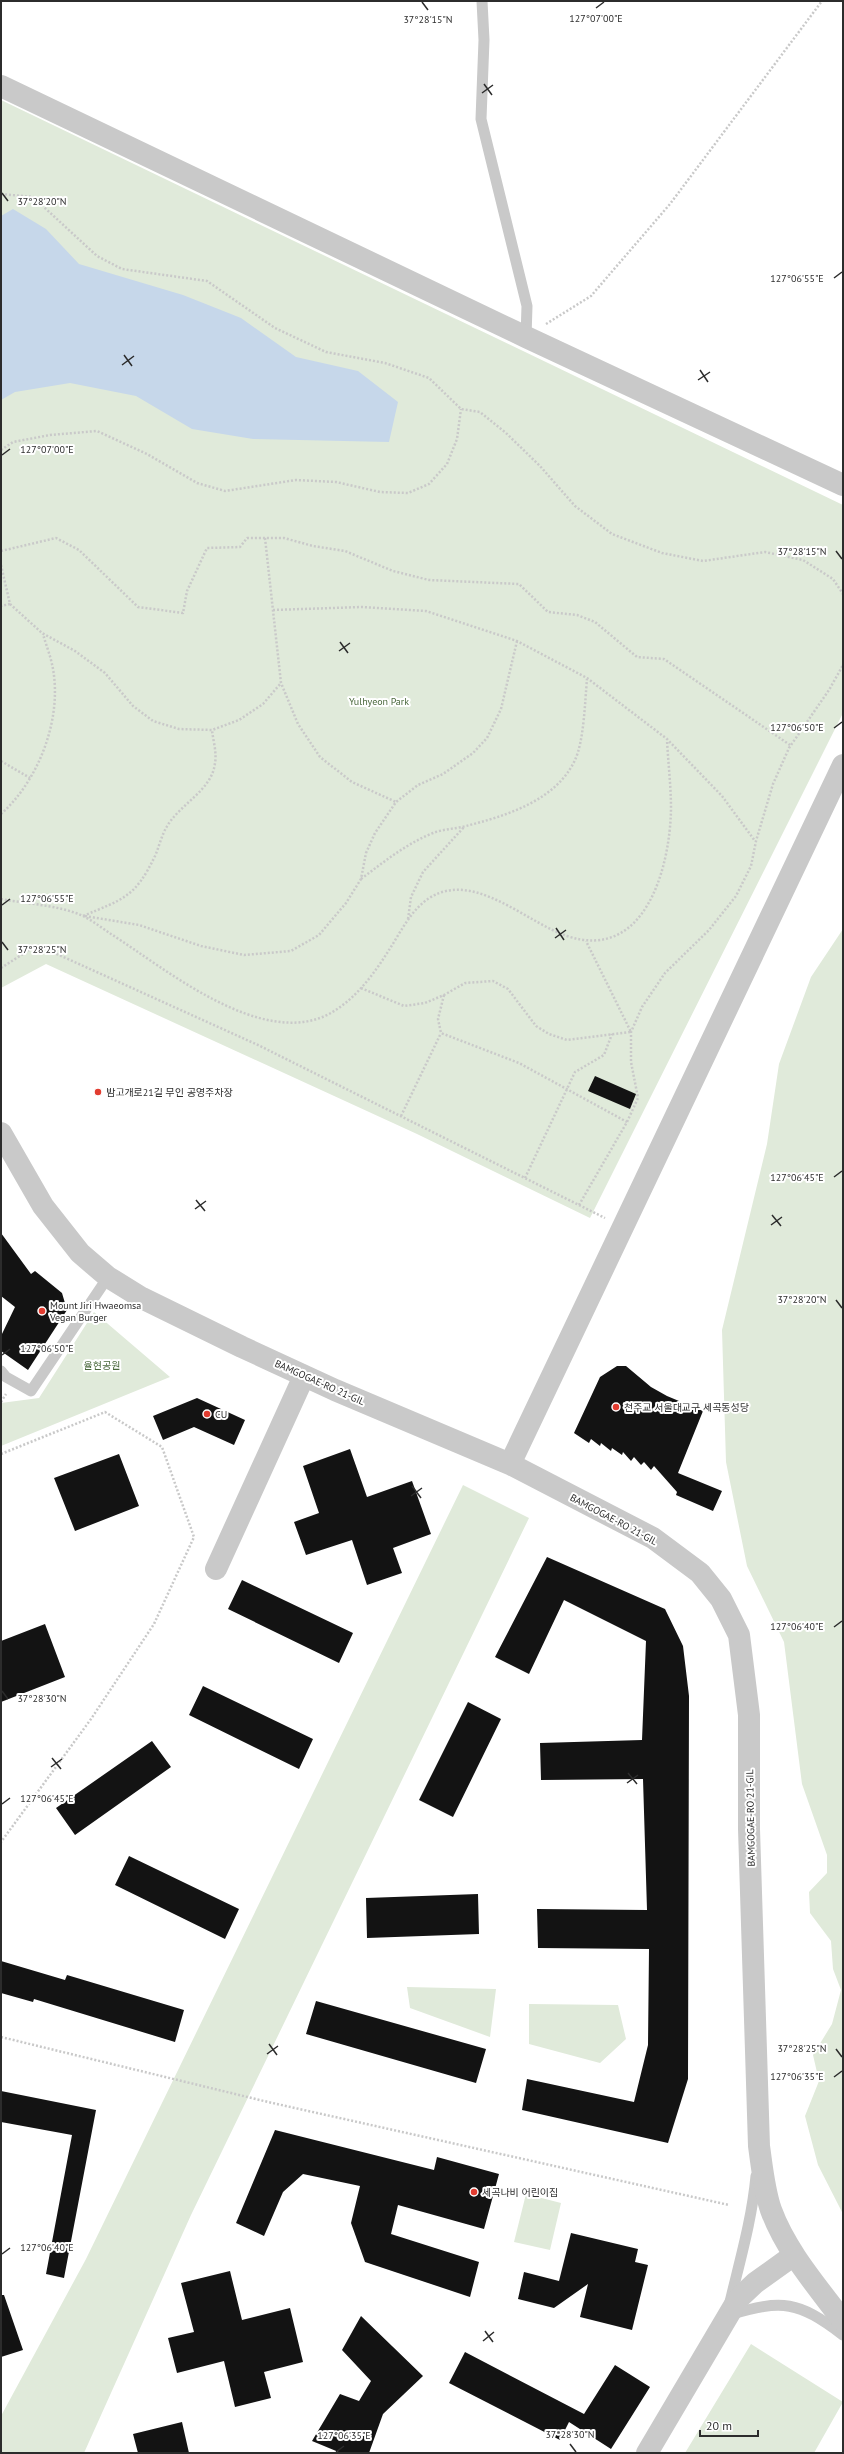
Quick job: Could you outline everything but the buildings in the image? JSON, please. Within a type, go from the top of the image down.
[{"type":"street","points":[[1,86],[526,337],[843,485]]},
{"type":"street","points":[[510,1464],[843,765]]},
{"type":"street","name":"BAMGOGAE-RO 21-GIL","points":[[1,1133],[43,1206],[80,1253],[108,1277],[142,1298],[304,1376],[510,1464],[653,1538],[700,1573],[721,1599],[739,1635],[749,1715],[749,1829],[754,1944],[759,2146],[771,2210],[794,2255],[843,2321]]},
{"type":"street","points":[[216,1569],[304,1376]]},
{"type":"street","points":[[647,2453],[726,2316],[738,2299],[755,2283],[794,2255]]},
{"type":"lane","points":[[482,1],[484,40],[481,119],[527,306],[526,337]]},
{"type":"lane","points":[[1,1371],[6,1377],[31,1391],[108,1277]]},
{"type":"lane","points":[[726,2316],[740,2264],[754,2200],[759,2146]]},
{"type":"lane","points":[[726,2316],[756,2307],[789,2305],[808,2311],[843,2335]]},
{"type":"path","points":[[526,337],[591,296],[670,204],[822,1]]},
{"type":"path","points":[[1,194],[33,197],[97,256],[122,269],[207,281],[275,328],[326,352],[385,363],[429,378],[461,409],[480,412],[506,433],[540,466],[575,506],[612,534],[662,553],[703,561],[765,552],[803,560],[833,579],[843,594]]},
{"type":"path","points":[[1,450],[13,442],[50,435],[97,431],[147,454],[197,483],[225,491],[296,480],[336,482],[380,492],[408,493],[429,484],[448,464],[457,439],[461,409]]},
{"type":"path","points":[[1,551],[56,538],[79,550],[138,606],[183,613],[187,591],[207,548],[240,547],[247,538],[284,538],[313,546],[345,551],[393,571],[429,580],[519,584],[548,612],[577,615],[595,622],[637,657],[664,659],[790,745]]},
{"type":"path","points":[[265,538],[281,683],[298,724],[320,757],[352,782],[396,802]]},
{"type":"path","points":[[1,565],[10,604],[42,633],[75,651],[105,673],[133,706],[153,721],[179,729],[212,730],[239,720],[263,704],[281,683]]},
{"type":"path","points":[[1,606],[10,604]]},
{"type":"path","points":[[273,610],[362,607],[426,611],[517,642],[587,678],[667,739],[722,796],[756,841]]},
{"type":"path","points":[[1,814],[30,778],[47,742],[55,687],[53,668],[42,633]]},
{"type":"path","points":[[361,879],[366,853],[375,833],[396,802],[418,786],[443,774],[473,753],[487,738],[501,709],[517,642]]},
{"type":"path","points":[[579,1205],[627,1122],[638,1098],[631,1062],[631,1032],[642,1007],[665,973],[709,930],[736,896],[751,866],[756,841],[774,784],[790,745],[829,690],[843,665]]},
{"type":"path","points":[[1,899],[83,916],[139,924],[201,946],[244,955],[291,952],[319,935],[346,903],[361,879],[406,845],[435,832],[510,814],[534,801],[561,780],[575,760],[583,721],[587,678]]},
{"type":"path","points":[[83,916],[117,903],[132,893],[143,878],[155,856],[166,827],[205,786],[213,773],[216,762],[212,730]]},
{"type":"path","points":[[83,916],[225,1006],[259,1019],[296,1024],[329,1014],[361,988],[407,921],[426,900],[446,891],[470,891],[509,906],[565,935],[586,941],[608,939],[627,931],[647,911],[666,852],[671,810],[667,739]]},
{"type":"path","points":[[1,761],[30,778]]},
{"type":"path","points":[[407,921],[411,897],[423,872],[465,826]]},
{"type":"path","points":[[586,941],[631,1032]]},
{"type":"path","points":[[1,968],[37,945],[258,1046],[623,1227]]},
{"type":"path","points":[[361,988],[404,1006],[425,1003],[444,996],[465,983],[493,981],[508,988],[536,1026],[549,1034],[567,1040],[631,1032]]},
{"type":"path","points":[[401,1116],[441,1033],[438,1019],[444,996]]},
{"type":"path","points":[[441,1033],[519,1063],[627,1122]]},
{"type":"path","points":[[525,1178],[575,1072],[604,1055],[612,1034]]},
{"type":"path","points":[[1,1454],[105,1412],[162,1447],[194,1537],[154,1624],[91,1719],[1,1842]]},
{"type":"path","points":[[1,2037],[268,2102],[729,2205]]},
{"type":"green space","name":"Yulhyeon Park","points":[[1,100],[843,505],[843,713],[590,1218],[417,1134],[46,964],[1,988]]},
{"type":"green space","points":[[843,929],[843,2214],[818,2165],[805,2116],[819,2081],[813,2055],[832,2024],[841,1990],[833,1969],[831,1941],[810,1913],[809,1892],[827,1873],[827,1855],[802,1784],[784,1642],[747,1566],[726,1462],[722,1330],[767,1144],[779,1064],[811,977]]},
{"type":"green space","name":"율현공원","points":[[94,1312],[170,1377],[1,1446],[1,1403],[39,1398]]},
{"type":"green space","points":[[463,1485],[529,1518],[191,2215],[84,2453],[1,2453],[1,2416],[86,2259]]},
{"type":"green space","points":[[407,1987],[496,1989],[490,2037],[410,2008]]},
{"type":"green space","points":[[529,2004],[618,2005],[626,2039],[600,2063],[529,2044]]},
{"type":"green space","points":[[526,2194],[561,2203],[550,2250],[514,2242]]},
{"type":"green space","points":[[751,2344],[843,2402],[814,2453],[685,2453]]},
{"type":"water","points":[[13,209],[46,229],[79,264],[183,295],[241,318],[296,357],[358,371],[398,402],[389,442],[253,439],[192,429],[136,396],[70,383],[15,392],[1,400],[1,216]]},
{"type":"place","name":"밤고개로21길 무인 공영주차장","points":[[98,1092]]},
{"type":"place","name":"Mount Jiri Hwaeomsa Vegan Burger","points":[[42,1311]]},
{"type":"place","name":"천주교 서울대교구 세곡동성당","points":[[616,1407]]},
{"type":"place","name":"CU","points":[[207,1414]]},
{"type":"place","name":"세곡나비 어린이집","points":[[474,2192]]}]
